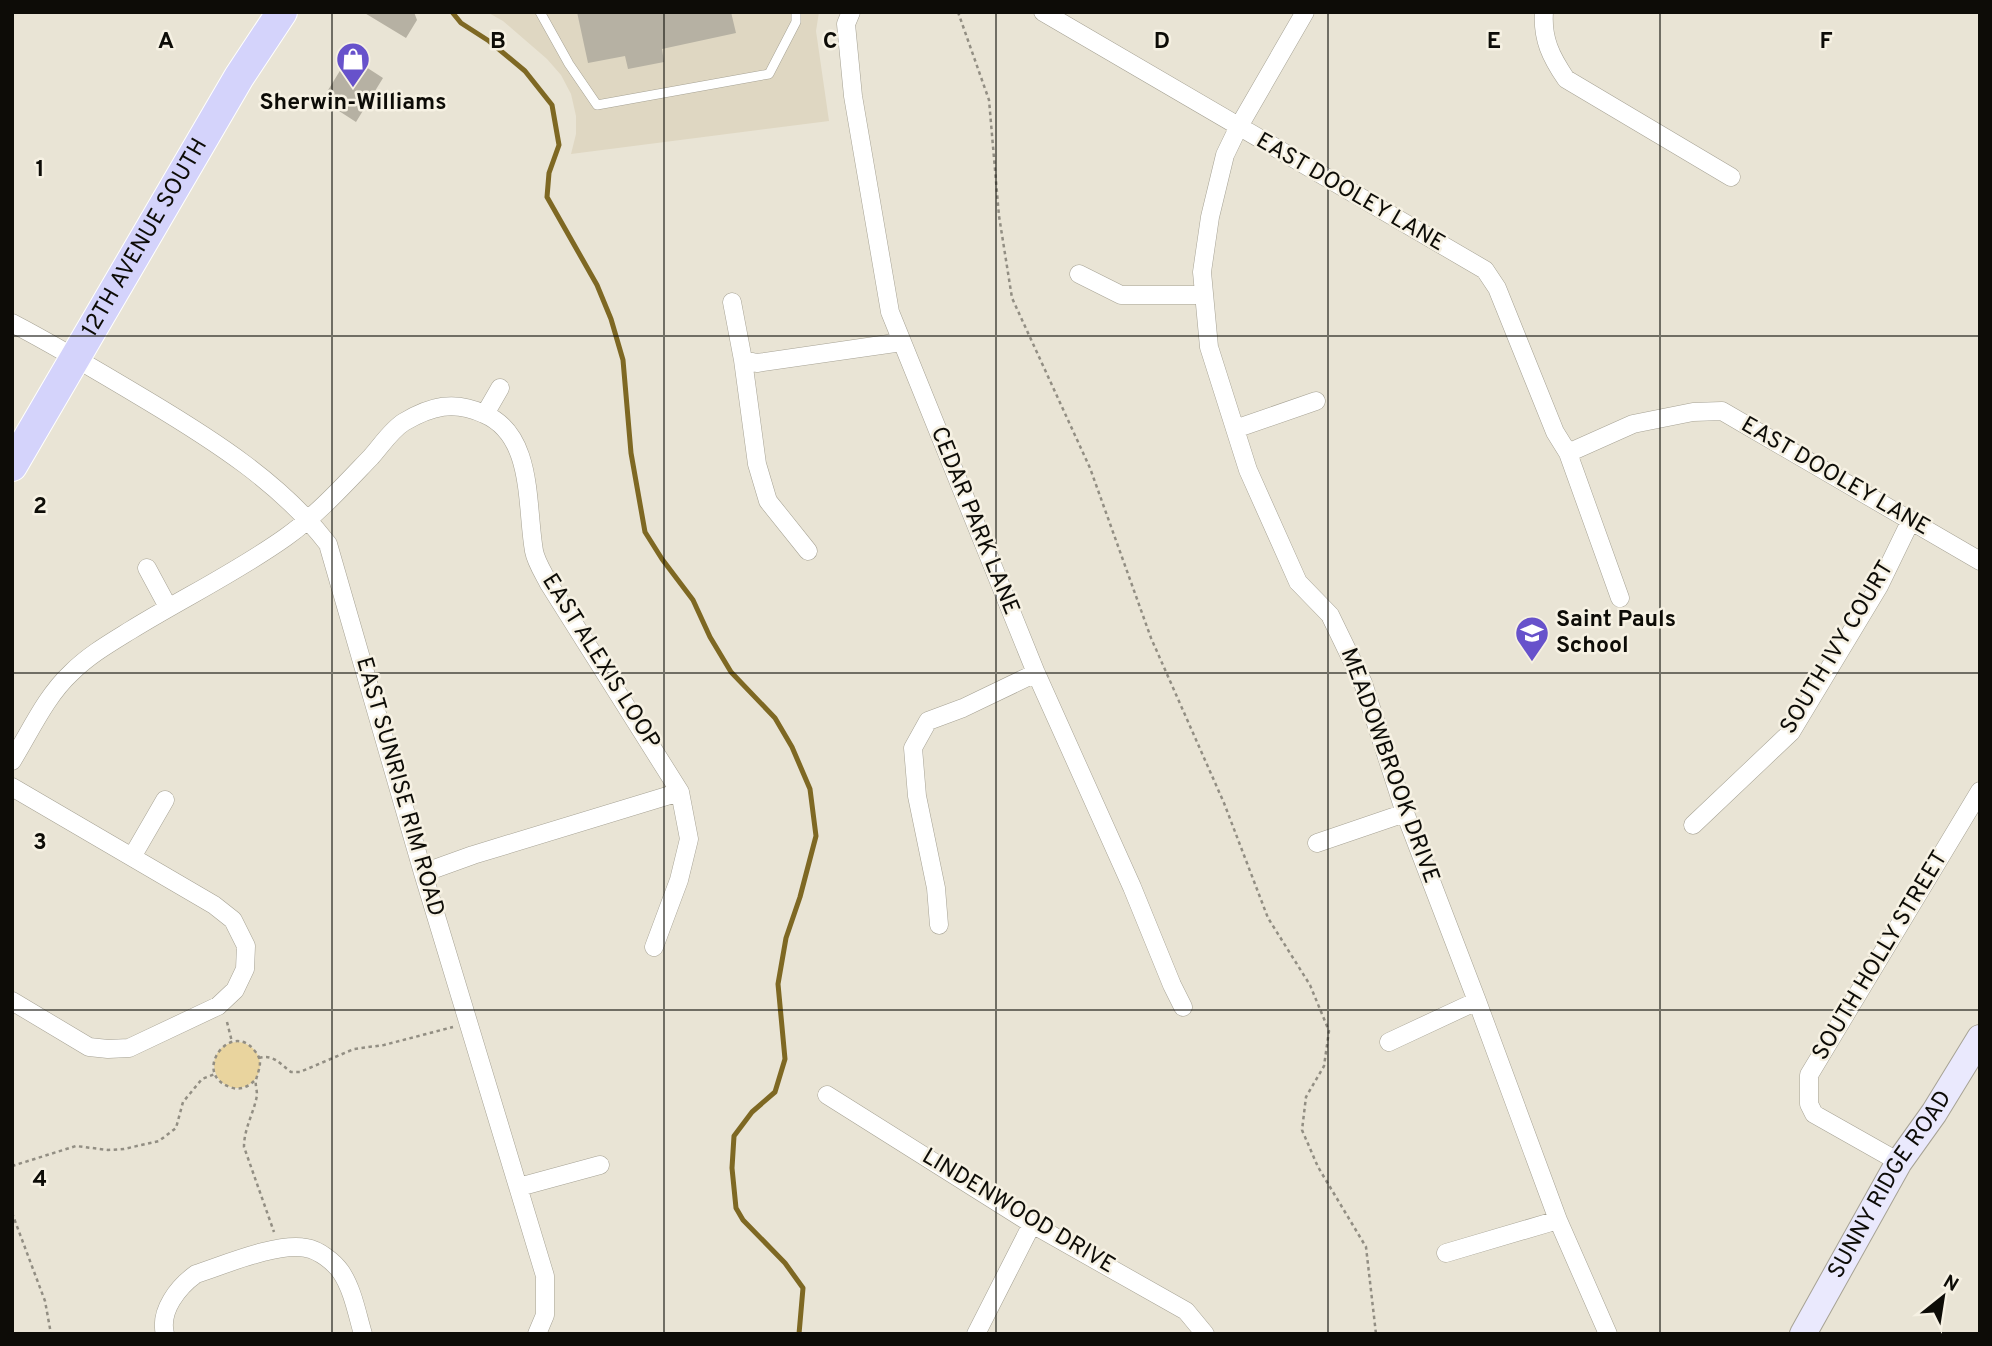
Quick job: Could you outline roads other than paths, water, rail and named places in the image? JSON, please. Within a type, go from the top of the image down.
[{"type":"main road","name":"12TH AVENUE SOUTH","points":[[12,466],[239,77],[282,12]]},
{"type":"street","name":"CEDAR PARK LANE","points":[[851,12],[846,24],[853,96],[890,312],[1036,673],[1132,887],[1171,985],[1183,1007]]},
{"type":"street","name":"EAST DOOLEY LANE","points":[[1042,12],[1485,270],[1497,288],[1555,432],[1568,453],[1620,597]]},
{"type":"street","name":"MEADOWBROOK DRIVE","points":[[1305,12],[1225,155],[1210,217],[1202,272],[1209,347],[1248,470],[1298,582],[1330,615],[1363,683],[1405,813],[1558,1220],[1608,1334]]},
{"type":"street","points":[[1544,12],[1543,29],[1550,57],[1566,79],[1731,177]]},
{"type":"street","points":[[1079,274],[1121,295],[1204,295]]},
{"type":"street","points":[[732,302],[757,464],[768,501],[808,551]]},
{"type":"street","name":"EAST SUNRISE RIM ROAD","points":[[12,323],[75,356],[201,433],[254,472],[309,519],[328,544],[423,873],[545,1276],[545,1315],[537,1334]]},
{"type":"street","points":[[743,360],[757,363],[902,342]]},
{"type":"street","points":[[485,414],[500,388]]},
{"type":"street","points":[[1235,429],[1316,401]]},
{"type":"street","name":"EAST ALEXIS LOOP","points":[[12,761],[46,704],[69,674],[94,653],[286,537],[309,519],[401,424],[435,406],[461,406],[485,414],[504,426],[516,442],[528,494],[534,554],[549,584],[680,792]]},
{"type":"street","name":"EAST DOOLEY LANE","points":[[1568,453],[1633,424],[1693,412],[1722,411],[1980,561]]},
{"type":"street","name":"SOUTH IVY COURT","points":[[1693,825],[1791,732],[1879,586],[1911,520]]},
{"type":"street","points":[[147,568],[168,607]]},
{"type":"street","points":[[939,925],[936,888],[917,796],[913,748],[928,721],[963,708],[1036,673]]},
{"type":"street","points":[[12,787],[214,905],[233,920],[246,946],[245,969],[235,990],[218,1006],[129,1048],[89,1047],[12,1001]]},
{"type":"street","name":"SOUTH HOLLY STREET","points":[[1899,1162],[1814,1114],[1809,1104],[1809,1075],[1980,791]]},
{"type":"street","points":[[423,873],[473,855],[680,792],[690,839],[679,880],[654,947]]},
{"type":"street","points":[[132,857],[165,800]]},
{"type":"street","points":[[1317,843],[1405,813]]},
{"type":"street","points":[[1389,1042],[1477,1001]]},
{"type":"street","name":"SUNNY RIDGE ROAD","points":[[1803,1334],[1899,1162],[1980,1038]]},
{"type":"street","name":"LINDENWOOD DRIVE","points":[[827,1095],[1032,1224],[1186,1311],[1205,1334]]},
{"type":"street","points":[[519,1187],[600,1165]]},
{"type":"street","points":[[1446,1253],[1558,1220]]},
{"type":"street","points":[[976,1334],[1032,1224]]},
{"type":"street","points":[[165,1334],[163,1326],[172,1298],[184,1282],[195,1274],[279,1248],[307,1248],[326,1256],[341,1271],[363,1334]]},
{"type":"lane","points":[[540,12],[569,64],[597,105],[769,74],[796,22],[796,12]]},
{"type":"waterway","points":[[452,12],[461,23],[489,41],[525,71],[552,105],[559,145],[549,173],[547,197],[597,285],[623,360],[631,453],[645,532],[693,600],[710,637],[731,672],[775,718],[792,747],[810,789],[816,836],[786,938],[778,984],[785,1059],[775,1092],[752,1112],[734,1136],[732,1168],[736,1208],[743,1220],[785,1263],[803,1288],[799,1334]]},
{"type":"place","name":"Sherwin-Williams","points":[[353,89]]},
{"type":"place","name":"Saint Pauls School","points":[[1532,663]]}]
